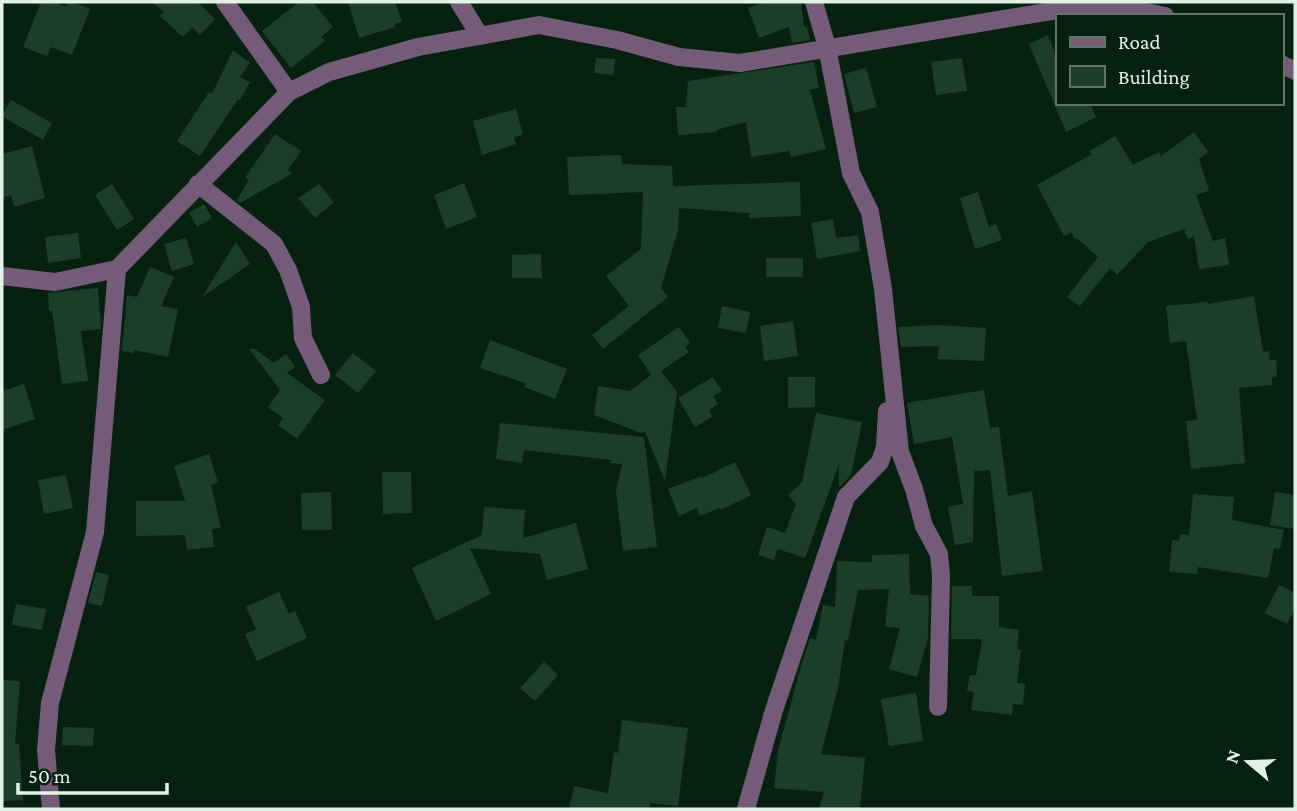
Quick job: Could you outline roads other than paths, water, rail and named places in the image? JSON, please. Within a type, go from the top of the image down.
[{"type":"street","points":[[225,2],[289,92]]},
{"type":"street","points":[[459,2],[480,36]]},
{"type":"street","points":[[814,2],[827,47],[851,173],[870,212],[883,289],[900,452],[924,526],[939,554],[941,576],[938,707]]},
{"type":"street","points":[[2,276],[55,282],[117,269],[289,92],[329,72],[418,47],[539,26],[617,40],[679,57],[740,62],[908,37],[1094,4],[1156,14]]},
{"type":"street","points":[[198,184],[274,244],[288,270],[301,307],[303,338],[321,375]]},
{"type":"street","points":[[51,809],[46,750],[50,703],[95,532],[117,269]]},
{"type":"street","points":[[746,809],[778,698],[846,497],[880,462],[883,453],[891,362]]}]
